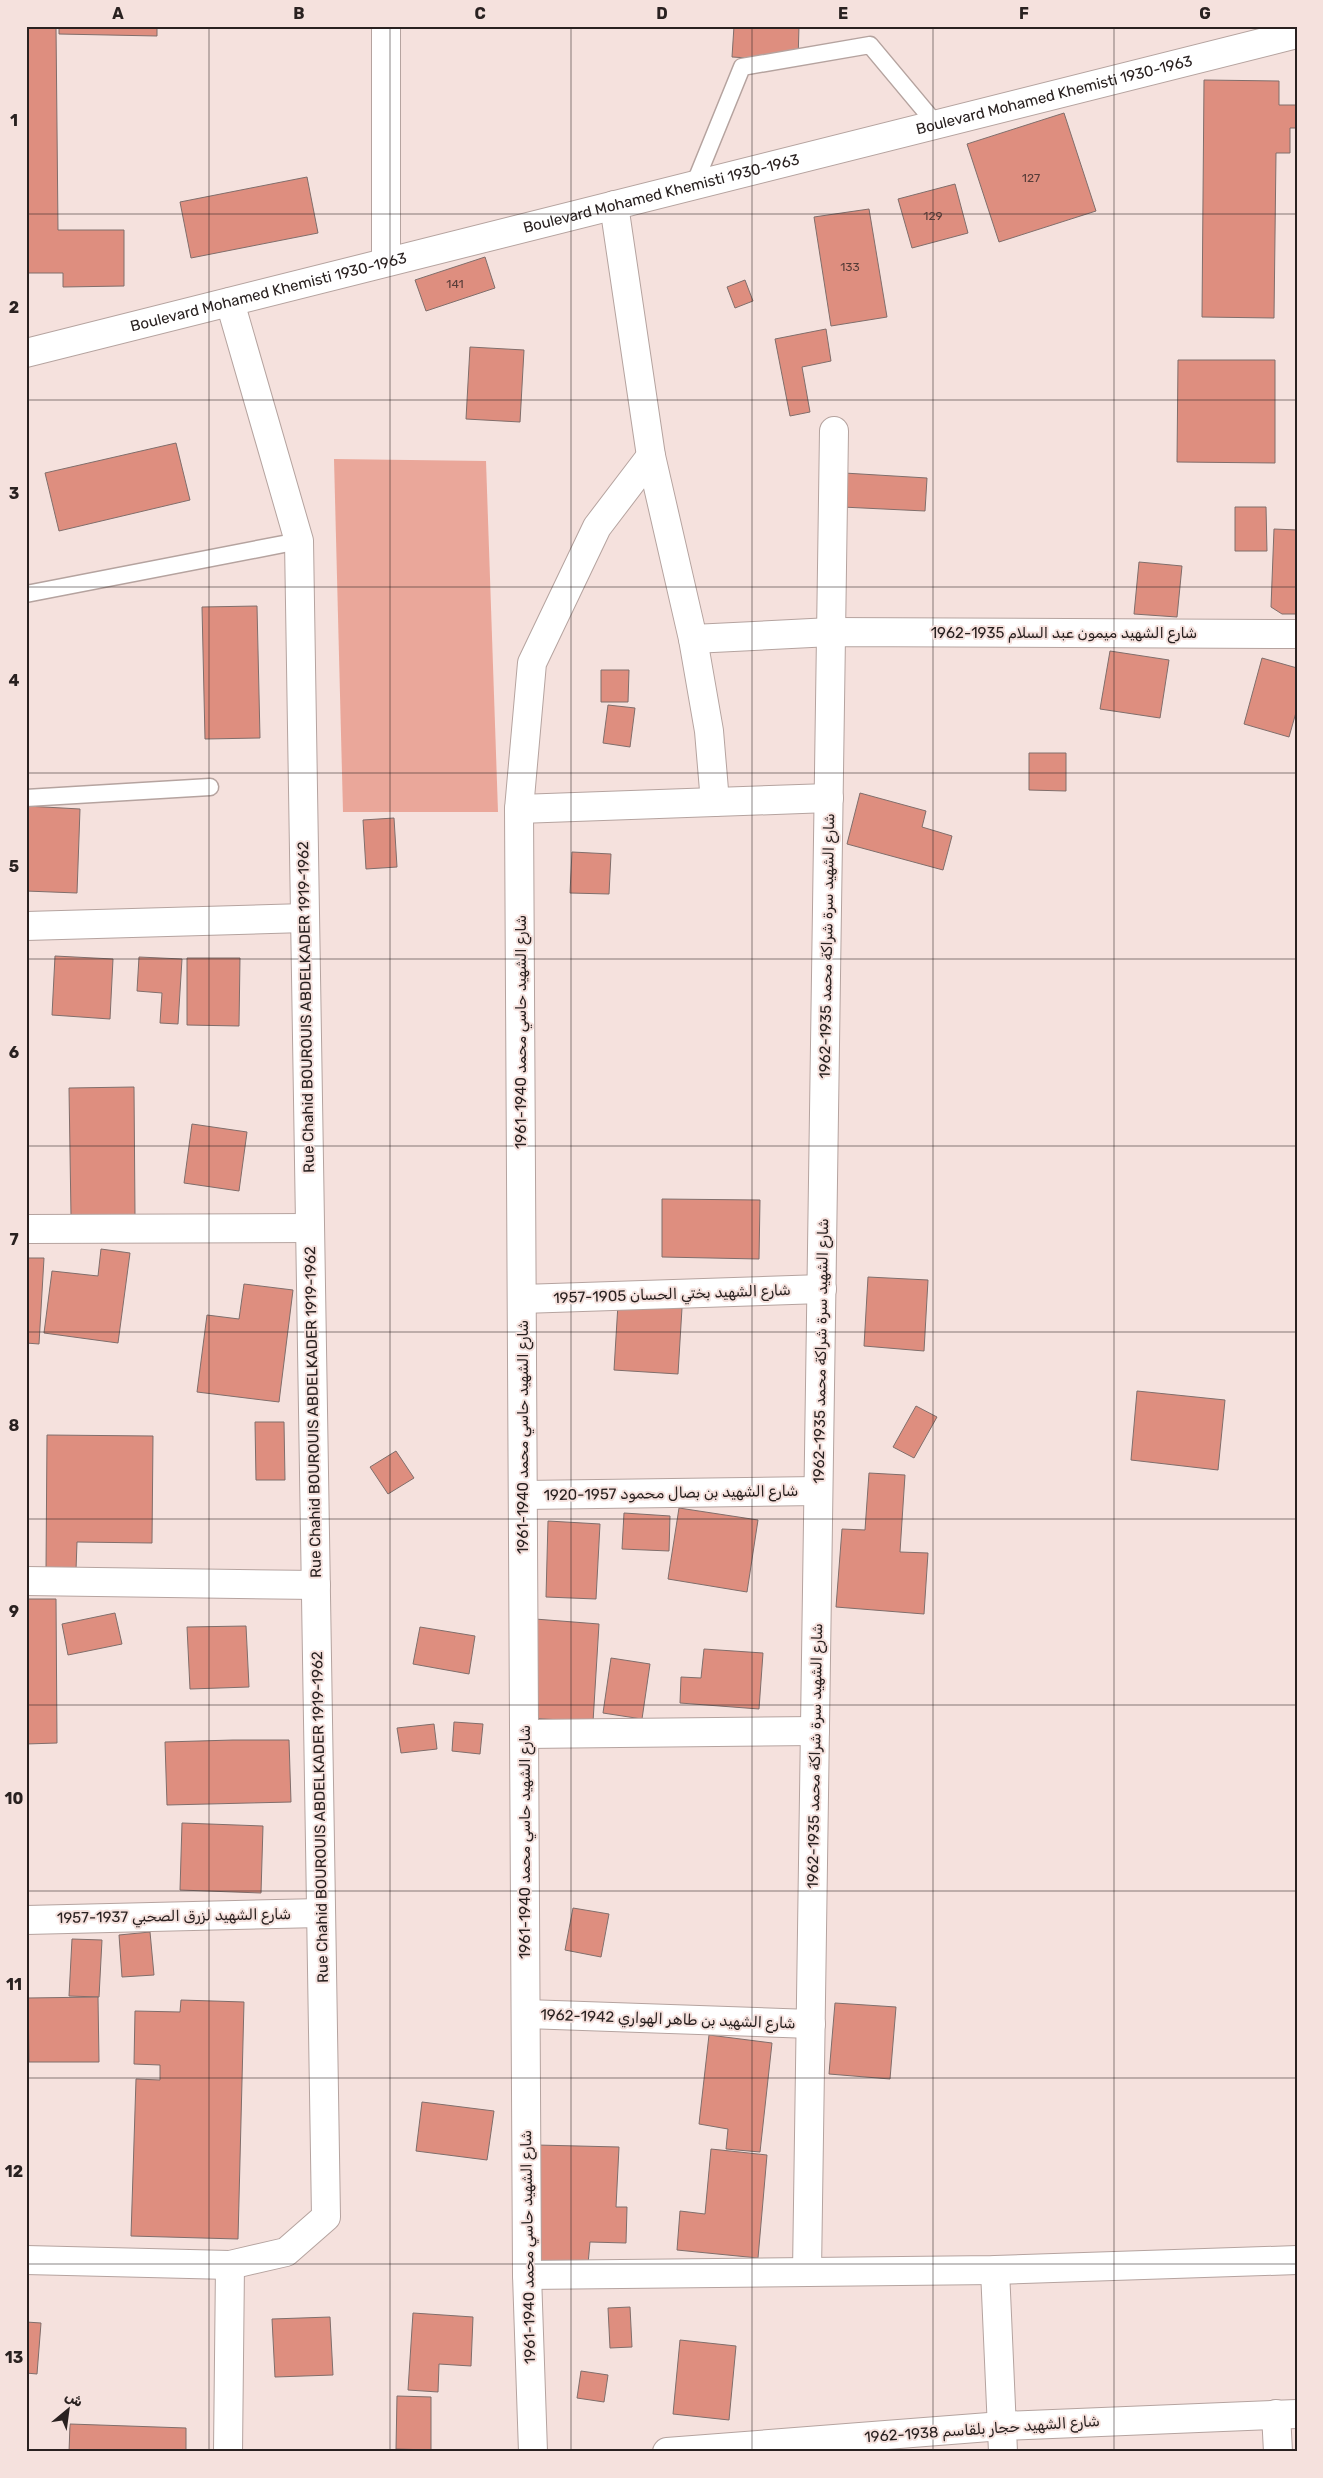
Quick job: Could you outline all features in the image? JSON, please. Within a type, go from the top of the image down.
[{"type":"street","points":[[386,26],[386,262]]},
{"type":"street","name":"Boulevard Mohamed Khemisti 1930-1963","points":[[26,353],[1297,34]]},
{"type":"street","points":[[614,205],[651,456],[693,639],[709,731],[714,802]]},
{"type":"street","name":"Rue Chahid BOUROUIS ABDELKADER 1919-1962","points":[[26,2260],[230,2265],[286,2252],[326,2217],[298,541],[230,302]]},
{"type":"street","name":"شارع الشهيد سرة شراكة محمد 1935-1962","points":[[807,2272],[834,431]]},
{"type":"street","name":"شارع الشهيد حاسي محمد 1940-1961","points":[[533,2452],[527,2275],[519,809],[532,663],[597,527],[651,456]]},
{"type":"street","name":"شارع الشهيد ميمون عبد السلام 1935-1962","points":[[693,639],[831,632],[1297,634]]},
{"type":"street","points":[[519,809],[829,798]]},
{"type":"street","points":[[26,926],[305,918]]},
{"type":"street","points":[[26,1229],[310,1228]]},
{"type":"street","name":"شارع الشهيد بختي الحسان 1905-1957","points":[[522,1300],[822,1288]]},
{"type":"street","name":"شارع الشهيد بن بصال محمود 1957-1920","points":[[524,1495],[818,1491]]},
{"type":"street","points":[[26,1582],[316,1585]]},
{"type":"street","points":[[525,1734],[815,1731]]},
{"type":"street","name":"شارع الشهيد لزرق الصحبي 1937-1957","points":[[26,1920],[321,1913]]},
{"type":"street","name":"شارع الشهيد بن طاهر الهواري 1942-1962","points":[[526,2014],[811,2024]]},
{"type":"street","points":[[527,2275],[995,2270],[1297,2260]]},
{"type":"street","points":[[228,2452],[230,2265]]},
{"type":"street","points":[[995,2270],[1002,2439]]},
{"type":"street","points":[[1278,2452],[1286,2414]]},
{"type":"street","name":"شارع الشهيد حجار بلقاسم 1938-1962","points":[[667,2452],[1002,2439],[1286,2414]]},
{"type":"lane","points":[[694,185],[742,67],[870,45],[936,124]]},
{"type":"lane","points":[[26,594],[298,541]]},
{"type":"lane","points":[[26,798],[210,787]]},
{"type":"shaded area","points":[[334,459],[486,461],[498,812],[343,812]]},
{"type":"building","points":[[26,26],[56,26],[58,230],[124,230],[124,286],[63,287],[63,273],[26,273]]},
{"type":"building","points":[[59,26],[157,26],[157,36],[59,34]]},
{"type":"building","points":[[734,26],[799,26],[798,61],[732,57]]},
{"type":"building","points":[[1204,80],[1279,81],[1279,105],[1297,105],[1297,128],[1290,128],[1290,153],[1276,153],[1274,318],[1202,317]]},
{"type":"building","points":[[1064,113],[1096,211],[999,242],[967,144]]},
{"type":"building","points":[[307,177],[318,233],[191,258],[180,202]]},
{"type":"building","points":[[955,184],[968,233],[912,248],[898,199]]},
{"type":"building","points":[[869,209],[887,317],[831,326],[814,217]]},
{"type":"building","points":[[485,257],[495,288],[426,311],[415,280]]},
{"type":"building","points":[[745,280],[753,301],[735,308],[727,287]]},
{"type":"building","points":[[826,329],[831,361],[802,367],[810,412],[790,416],[775,339]]},
{"type":"building","points":[[470,347],[524,350],[520,422],[466,419]]},
{"type":"building","points":[[1178,360],[1275,360],[1275,463],[1177,462]]},
{"type":"building","points":[[176,443],[190,500],[59,531],[45,473]]},
{"type":"building","points":[[844,473],[927,478],[925,511],[842,507]]},
{"type":"building","points":[[1235,507],[1266,507],[1267,551],[1235,551]]},
{"type":"building","points":[[1274,529],[1297,530],[1297,614],[1282,614],[1271,607]]},
{"type":"building","points":[[1139,562],[1182,566],[1177,617],[1134,614]]},
{"type":"building","points":[[257,606],[260,738],[205,739],[202,607]]},
{"type":"building","points":[[1110,651],[1169,660],[1160,718],[1100,709]]},
{"type":"building","points":[[1262,658],[1297,668],[1297,709],[1289,737],[1244,724]]},
{"type":"building","points":[[601,670],[629,670],[628,702],[601,702]]},
{"type":"building","points":[[608,705],[635,708],[630,747],[603,743]]},
{"type":"building","points":[[1029,753],[1066,753],[1066,791],[1029,790]]},
{"type":"building","points":[[860,793],[926,811],[922,827],[952,836],[943,870],[847,844]]},
{"type":"building","points":[[26,806],[80,809],[77,893],[26,891]]},
{"type":"building","points":[[394,818],[397,867],[366,869],[363,820]]},
{"type":"building","points":[[572,852],[611,854],[609,894],[570,893]]},
{"type":"building","points":[[55,956],[113,959],[110,1019],[52,1015]]},
{"type":"building","points":[[139,957],[182,959],[178,1024],[160,1023],[162,993],[137,991]]},
{"type":"building","points":[[187,958],[240,958],[239,1026],[187,1025]]},
{"type":"building","points":[[134,1087],[135,1216],[71,1216],[69,1088]]},
{"type":"building","points":[[192,1124],[247,1132],[239,1191],[184,1183]]},
{"type":"building","points":[[662,1199],[760,1200],[759,1259],[662,1257]]},
{"type":"building","points":[[101,1249],[130,1253],[118,1343],[44,1333],[52,1271],[98,1276]]},
{"type":"building","points":[[26,1258],[44,1258],[39,1344],[26,1343]]},
{"type":"building","points":[[868,1277],[928,1280],[924,1351],[864,1346]]},
{"type":"building","points":[[244,1284],[293,1290],[279,1402],[197,1392],[207,1315],[239,1319]]},
{"type":"building","points":[[618,1304],[682,1308],[678,1374],[614,1370]]},
{"type":"building","points":[[1137,1391],[1225,1400],[1218,1470],[1131,1460]]},
{"type":"building","points":[[916,1406],[937,1417],[914,1458],[893,1447]]},
{"type":"building","points":[[255,1422],[284,1422],[285,1480],[256,1480]]},
{"type":"building","points":[[47,1435],[153,1436],[152,1543],[77,1542],[76,1570],[46,1570]]},
{"type":"building","points":[[396,1451],[414,1478],[388,1494],[370,1467]]},
{"type":"building","points":[[869,1473],[905,1475],[900,1552],[928,1553],[924,1614],[836,1607],[842,1529],[865,1530]]},
{"type":"building","points":[[679,1508],[758,1520],[747,1592],[668,1579]]},
{"type":"building","points":[[624,1513],[670,1516],[669,1551],[622,1549]]},
{"type":"building","points":[[548,1521],[600,1524],[596,1599],[546,1597]]},
{"type":"building","points":[[26,1599],[56,1599],[57,1743],[26,1744]]},
{"type":"building","points":[[115,1613],[122,1644],[68,1655],[62,1624]]},
{"type":"building","points":[[535,1619],[599,1624],[593,1722],[529,1718]]},
{"type":"building","points":[[246,1626],[249,1687],[190,1689],[187,1627]]},
{"type":"building","points":[[420,1627],[475,1636],[469,1674],[413,1664]]},
{"type":"building","points":[[704,1649],[763,1653],[759,1709],[680,1703],[681,1677],[701,1678]]},
{"type":"building","points":[[611,1658],[650,1664],[642,1719],[603,1713]]},
{"type":"building","points":[[454,1722],[483,1724],[480,1754],[452,1751]]},
{"type":"building","points":[[434,1724],[437,1749],[401,1753],[397,1728]]},
{"type":"building","points":[[289,1740],[291,1802],[167,1805],[165,1742]]},
{"type":"building","points":[[182,1823],[263,1826],[261,1893],[180,1890]]},
{"type":"building","points":[[573,1908],[609,1914],[601,1957],[565,1950]]},
{"type":"building","points":[[150,1932],[154,1975],[122,1977],[119,1935]]},
{"type":"building","points":[[72,1939],[102,1940],[99,1997],[69,1996]]},
{"type":"building","points":[[98,1997],[99,2062],[29,2062],[28,1998]]},
{"type":"building","points":[[181,2000],[244,2002],[238,2239],[131,2236],[136,2079],[160,2080],[160,2065],[134,2064],[135,2011],[180,2012]]},
{"type":"building","points":[[835,2003],[896,2007],[890,2079],[829,2074]]},
{"type":"building","points":[[709,2035],[772,2043],[760,2152],[726,2149],[728,2129],[699,2124]]},
{"type":"building","points":[[422,2102],[494,2111],[487,2160],[416,2151]]},
{"type":"building","points":[[537,2145],[619,2147],[616,2207],[627,2207],[626,2243],[590,2242],[588,2264],[533,2261]]},
{"type":"building","points":[[711,2149],[767,2155],[758,2258],[677,2250],[680,2211],[705,2214]]},
{"type":"building","points":[[630,2307],[632,2347],[610,2348],[608,2308]]},
{"type":"building","points":[[413,2313],[473,2317],[471,2366],[439,2364],[438,2392],[408,2390]]},
{"type":"building","points":[[330,2317],[333,2375],[275,2377],[272,2319]]},
{"type":"building","points":[[26,2322],[41,2323],[37,2374],[26,2373]]},
{"type":"building","points":[[680,2340],[736,2346],[729,2420],[673,2414]]},
{"type":"building","points":[[581,2371],[608,2375],[604,2402],[577,2398]]},
{"type":"building","points":[[397,2396],[431,2397],[431,2450],[396,2449]]},
{"type":"building","points":[[70,2424],[186,2428],[186,2452],[69,2452]]}]
